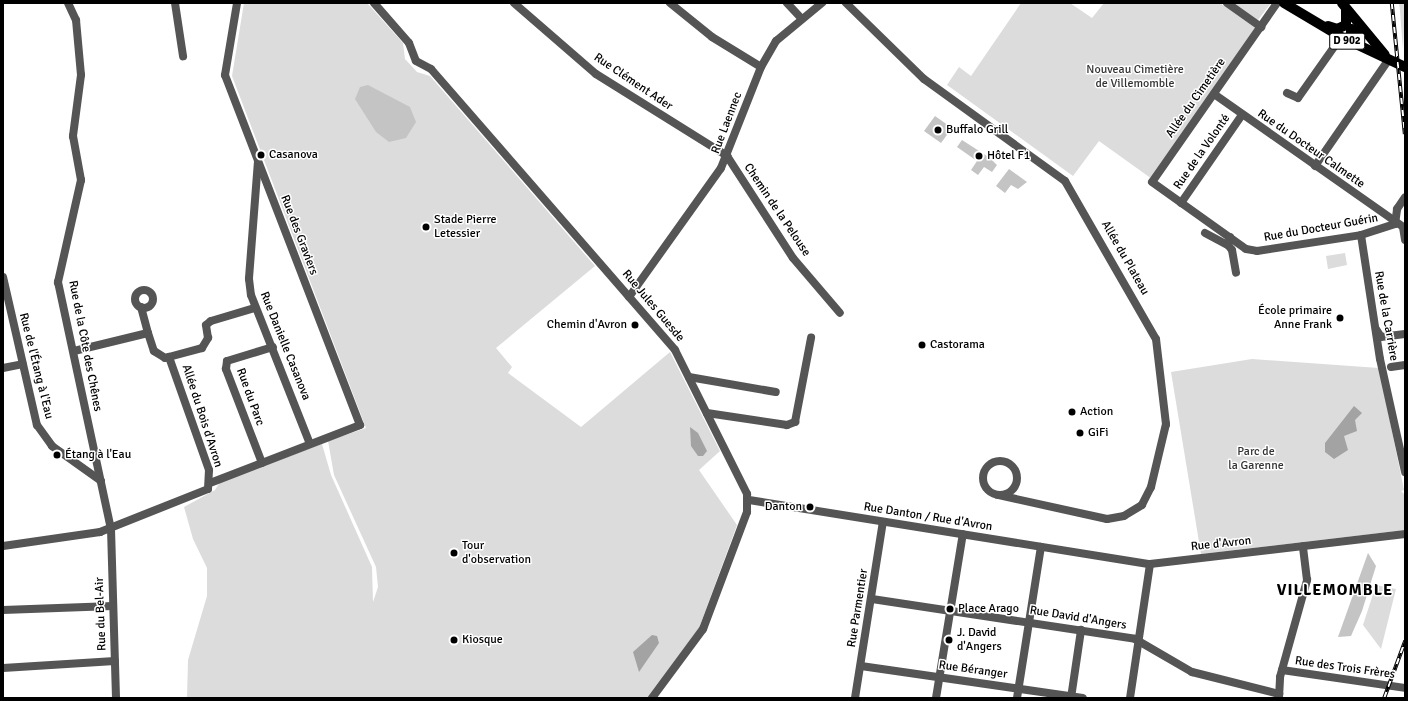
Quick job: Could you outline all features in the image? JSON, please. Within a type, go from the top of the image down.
[{"type":"main road","name":"D 902","points":[[1284,3],[1351,43],[1404,64]]},
{"type":"main road","name":"D 902","points":[[1307,18],[1331,28],[1342,28],[1348,22],[1344,6]]},
{"type":"main road","points":[[1344,6],[1364,32],[1389,59]]},
{"type":"main road","name":"D 902","points":[[1351,43],[1351,29],[1364,32]]},
{"type":"street","name":"Rue de la Côte des Chênes","points":[[68,3],[76,20],[81,75],[72,136],[81,180],[58,282],[111,529]]},
{"type":"street","points":[[175,3],[183,56]]},
{"type":"street","name":"Rue des Graviers","points":[[238,3],[225,75],[360,425],[311,443]]},
{"type":"street","name":"Rue Jules Guesde","points":[[374,3],[409,43],[416,61],[431,69],[675,350],[749,500]]},
{"type":"street","name":"Rue Clément Ader","points":[[514,3],[596,74],[727,156]]},
{"type":"street","points":[[670,3],[712,37],[760,67]]},
{"type":"street","points":[[787,3],[800,17]]},
{"type":"street","name":"Rue Laennec","points":[[629,297],[727,156],[760,67],[782,32],[800,17],[822,3]]},
{"type":"street","name":"Allée du Plateau","points":[[846,3],[924,79],[1065,182],[1156,339],[1166,424],[1152,487],[1142,505],[1124,516],[1107,519],[998,495]]},
{"type":"street","points":[[1227,3],[1260,27]]},
{"type":"street","name":"Allée du Cimetière","points":[[1152,182],[1277,3]]},
{"type":"street","points":[[1287,93],[1298,98],[1341,37]]},
{"type":"street","points":[[1315,166],[1389,59]]},
{"type":"street","name":"Rue du Docteur Calmette","points":[[1214,94],[1395,224]]},
{"type":"street","name":"Rue de la Volonté","points":[[1180,203],[1242,115]]},
{"type":"street","name":"Chemin de la Pelouse","points":[[727,156],[793,258],[840,313]]},
{"type":"street","name":"Rue Danielle Casanova","points":[[258,160],[249,279],[255,308],[273,347],[311,443]]},
{"type":"street","name":"Rue du Docteur Guérin","points":[[1152,182],[1229,241],[1257,251],[1361,234],[1395,224]]},
{"type":"street","points":[[1405,197],[1397,209],[1395,224],[1403,228],[1405,240]]},
{"type":"street","points":[[1205,233],[1229,241],[1236,273]]},
{"type":"street","name":"Rue de la Carrière","points":[[1361,234],[1375,328],[1405,472]]},
{"type":"street","name":"Rue de l'Étang à l'Eau","points":[[3,277],[37,425],[52,446],[101,481]]},
{"type":"street","points":[[140,307],[148,333],[158,356],[170,357],[202,348],[208,338],[206,324],[211,321],[255,308]]},
{"type":"street","points":[[1375,328],[1381,337],[1405,334]]},
{"type":"street","points":[[74,351],[148,333]]},
{"type":"street","points":[[707,413],[787,425],[795,422],[811,338]]},
{"type":"street","name":"Rue du Parc","points":[[262,463],[226,370],[227,361],[273,347]]},
{"type":"street","name":"Allée du Bois d'Avron","points":[[170,357],[208,470],[210,483]]},
{"type":"street","points":[[3,368],[23,364]]},
{"type":"street","points":[[1391,367],[1405,365]]},
{"type":"street","points":[[689,377],[776,392]]},
{"type":"street","points":[[3,546],[111,529],[178,503],[208,489],[210,483],[311,443]]},
{"type":"street","points":[[1016,485],[1009,493],[998,495],[988,490],[983,479],[990,464],[1001,460],[1012,466],[1017,475],[1016,485],[1024,500]]},
{"type":"street","points":[[652,698],[703,629],[749,500]]},
{"type":"street","name":"Rue Danton / Rue d'Avron","points":[[749,500],[1041,547]]},
{"type":"street","name":"Rue Parmentier","points":[[855,698],[872,599],[883,522]]},
{"type":"street","name":"Rue du Bel-Air","points":[[111,529],[116,698]]},
{"type":"street","points":[[936,698],[964,534]]},
{"type":"street","name":"Rue d'Avron","points":[[1041,547],[1150,564],[1405,534]]},
{"type":"street","points":[[1279,696],[1282,670],[1307,580],[1303,546]]},
{"type":"street","points":[[1017,698],[1041,547]]},
{"type":"street","points":[[1130,698],[1150,564]]},
{"type":"street","name":"Rue David d'Angers","points":[[872,599],[951,609],[1081,630],[1138,641],[1192,672],[1279,696]]},
{"type":"street","points":[[3,610],[113,606]]},
{"type":"street","points":[[3,614],[34,614]]},
{"type":"street","points":[[1071,697],[1081,630]]},
{"type":"street","points":[[3,668],[115,661]]},
{"type":"street","name":"Rue Béranger","points":[[861,666],[1083,698]]},
{"type":"street","name":"Rue des Trois Frères","points":[[1282,670],[1405,688]]},
{"type":"green space","points":[[244,3],[367,3],[403,43],[405,59],[417,72],[430,76],[595,266],[496,348],[512,367],[508,373],[581,427],[670,352],[720,451],[699,470],[737,525],[699,628],[647,698],[187,698],[188,660],[207,596],[207,568],[193,539],[184,507],[215,490],[220,482],[322,444],[331,475],[372,567],[373,602],[378,587],[376,567],[334,475],[328,441],[366,428],[232,76]]},
{"type":"green space","name":"Nouveau Cimetière de Villemomble","points":[[1021,3],[1070,3],[1092,18],[1104,3],[1220,3],[1257,29],[1152,179],[1099,141],[1073,176],[947,85],[959,67],[971,76]]},
{"type":"green space","points":[[1233,3],[1271,3],[1258,20]]},
{"type":"green space","points":[[1399,3],[1405,3],[1403,50],[1400,11]]},
{"type":"green space","points":[[1345,253],[1347,265],[1328,269],[1326,256]]},
{"type":"green space","name":"Parc de la Garenne","points":[[1252,359],[1379,368],[1404,490],[1401,491],[1405,495],[1405,530],[1201,554],[1171,372]]},
{"type":"green space","points":[[1376,585],[1396,589],[1381,649],[1363,625]]},
{"type":"shaded area","points":[[1354,406],[1362,413],[1355,420],[1357,431],[1344,436],[1348,450],[1334,459],[1325,452],[1325,443]]},
{"type":"shaded area","points":[[690,427],[698,433],[707,451],[703,456],[698,456],[691,446]]},
{"type":"shaded area","points":[[652,635],[657,636],[659,643],[639,672],[633,652]]},
{"type":"building","points":[[368,85],[410,107],[416,122],[406,138],[389,142],[376,132],[355,99],[360,87]]},
{"type":"building","name":"Buffalo Grill","points":[[935,116],[952,128],[941,143],[924,131]]},
{"type":"building","name":"Hôtel F1","points":[[962,140],[990,158],[997,165],[992,172],[984,167],[978,175],[971,170],[977,161],[957,147]]},
{"type":"building","name":"Hôtel F1","points":[[1009,169],[1027,182],[1018,189],[1011,185],[1005,193],[996,186]]},
{"type":"building","points":[[1368,553],[1376,566],[1362,611],[1351,636],[1338,637]]},
{"type":"railway","points":[[1392,3],[1405,134]]},
{"type":"railway","points":[[1384,698],[1405,641]]},
{"type":"place","name":"Buffalo Grill","points":[[938,130]]},
{"type":"place","name":"Casanova","points":[[261,155]]},
{"type":"place","name":"Hôtel F1","points":[[979,156]]},
{"type":"place","name":"Stade Pierre Letessier","points":[[426,227]]},
{"type":"place","name":"École primaire Anne Frank","points":[[1340,318]]},
{"type":"place","name":"Chemin d'Avron","points":[[635,325]]},
{"type":"place","name":"Castorama","points":[[922,345]]},
{"type":"place","name":"Action","points":[[1072,412]]},
{"type":"place","name":"GiFi","points":[[1080,433]]},
{"type":"place","name":"Étang à l'Eau","points":[[57,455]]},
{"type":"place","name":"Danton","points":[[810,507]]},
{"type":"place","name":"Tour d'observation","points":[[454,553]]},
{"type":"place","name":"Place Arago","points":[[950,609]]},
{"type":"place","name":"Kiosque","points":[[454,640]]},
{"type":"place","name":"J. David d'Angers","points":[[949,640]]},
{"type":"district","name":"VILLEMOMBLE","points":[[1335,590]]}]
